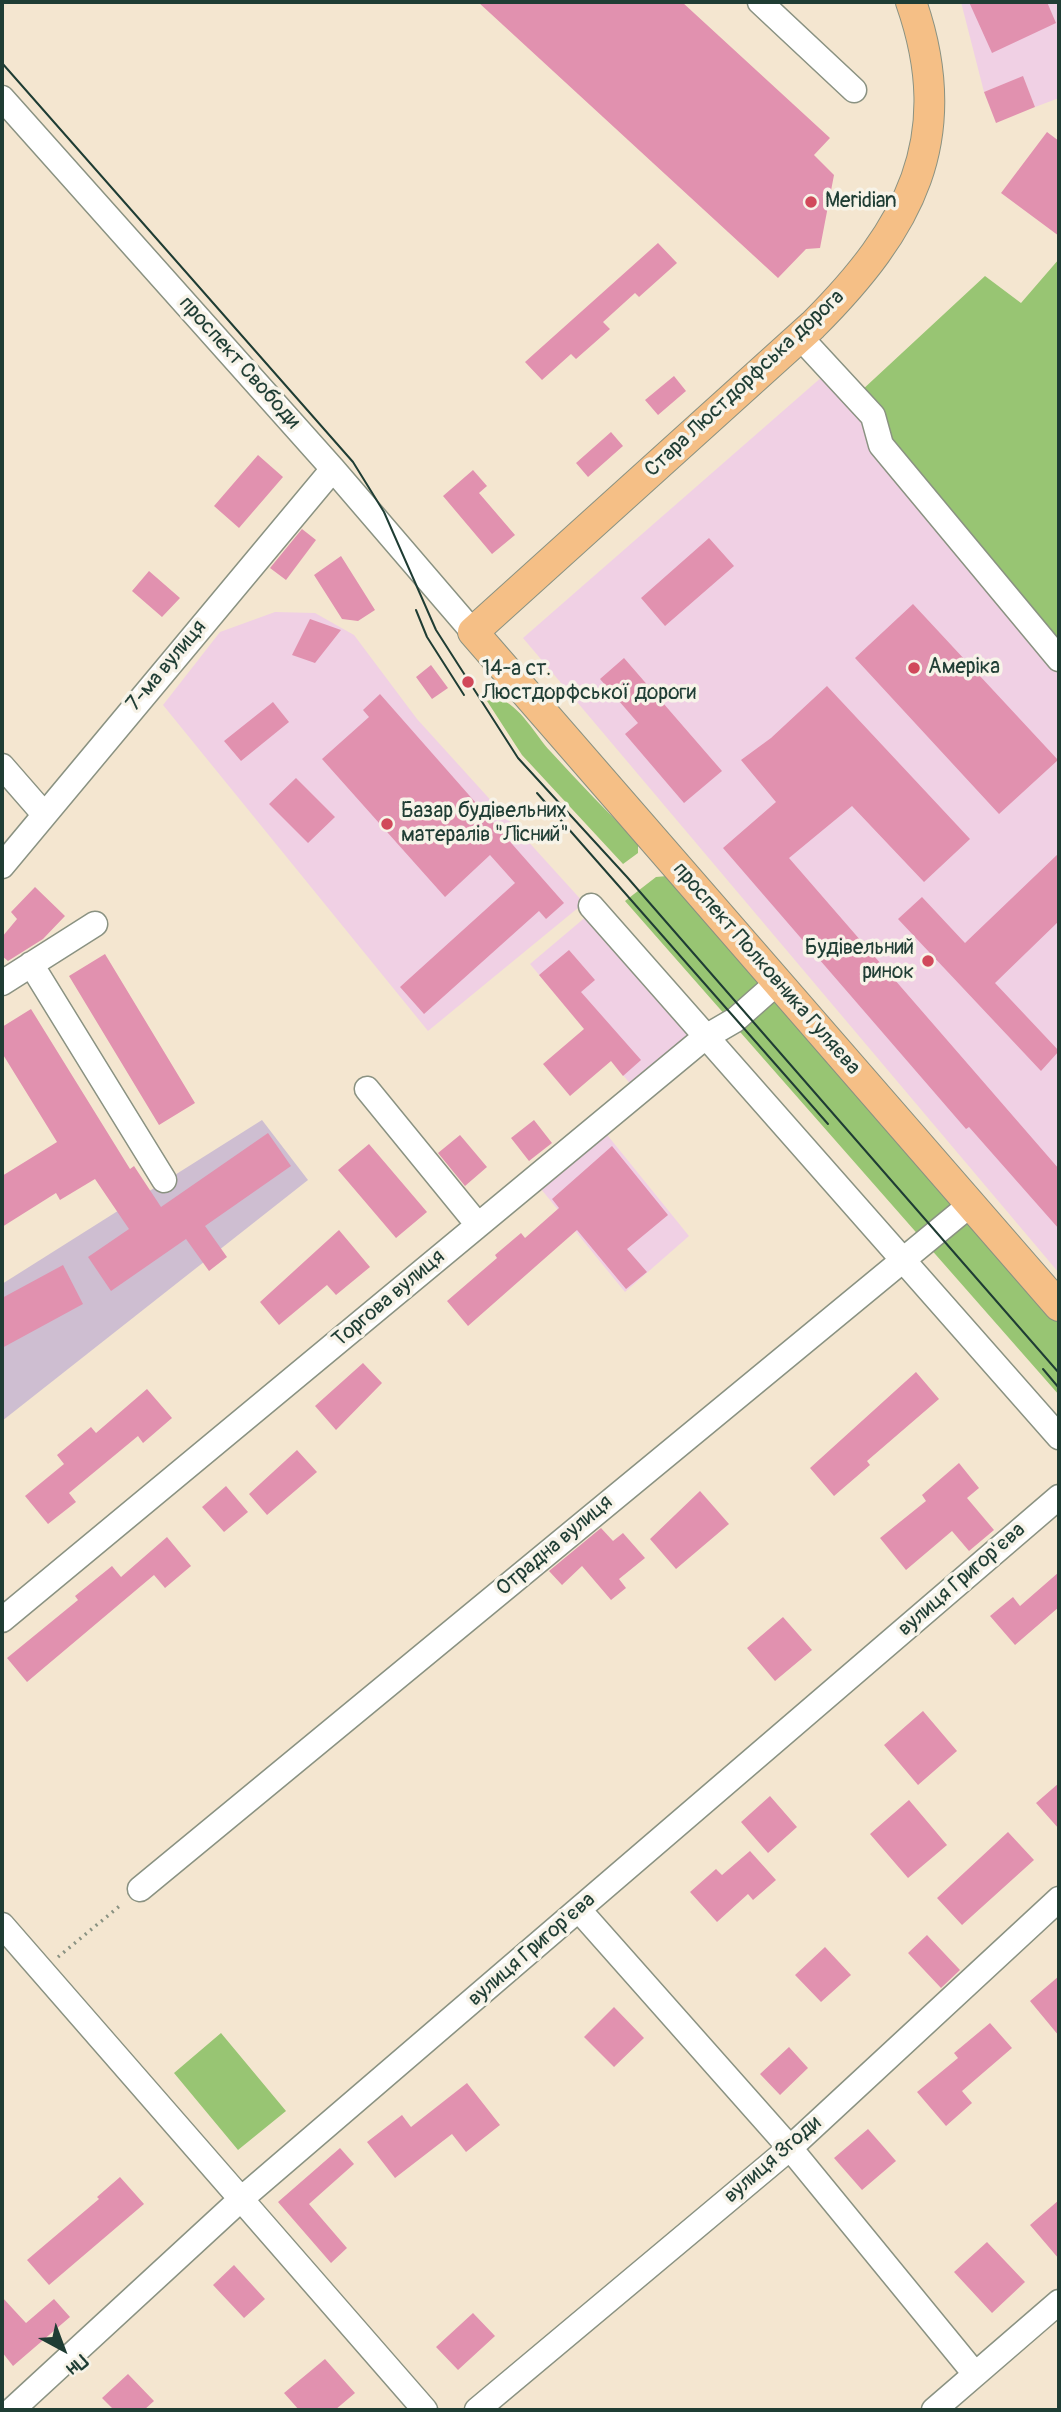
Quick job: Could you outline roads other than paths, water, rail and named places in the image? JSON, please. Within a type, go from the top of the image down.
[{"type":"main road","name":"Стара Люстдорфська дорога","points":[[473,632],[800,337],[848,290],[881,250],[919,176],[927,138],[931,100],[928,62],[911,2]]},
{"type":"main road","name":"проспект Полковника Гуляєва","points":[[473,632],[1059,1306]]},
{"type":"street","points":[[760,2],[854,89]]},
{"type":"street","name":"проспект Свободи","points":[[2,98],[334,468],[473,632]]},
{"type":"street","points":[[800,337],[873,416],[881,445],[1059,659]]},
{"type":"street","name":"7-ма вулиця","points":[[2,866],[43,813],[334,468]]},
{"type":"street","points":[[2,766],[43,813]]},
{"type":"street","points":[[591,906],[704,1038],[903,1258],[1059,1437]]},
{"type":"street","points":[[2,983],[95,924]]},
{"type":"street","points":[[31,964],[164,1180]]},
{"type":"street","name":"Торгова вулиця","points":[[2,1620],[704,1038],[736,1020],[778,982]]},
{"type":"street","points":[[367,1089],[478,1225]]},
{"type":"street","name":"Отрадна вулиця","points":[[140,1889],[971,1204]]},
{"type":"street","name":"вулиця Григор'єва","points":[[13,2410],[240,2200],[1059,1497]]},
{"type":"street","name":"вулиця Згоди","points":[[477,2410],[790,2148],[1059,1899]]},
{"type":"street","points":[[579,1910],[790,2148],[975,2374]]},
{"type":"street","points":[[2,1925],[425,2410]]},
{"type":"street","points":[[934,2410],[1059,2302]]},
{"type":"street","points":[[2,2397],[13,2410]]},
{"type":"tram line","points":[[2,63],[353,462],[384,512],[436,630],[518,758],[627,877],[1059,1373]]},
{"type":"tram line","points":[[416,610],[427,637],[464,695]]},
{"type":"tram line","points":[[537,793],[828,1124]]},
{"type":"tram line","points":[[1043,1369],[1059,1388]]},
{"type":"place","name":"Meridian","points":[[811,202]]},
{"type":"place","name":"Амеріка","points":[[914,668]]},
{"type":"place","name":"14-а ст. Люстдорфської дороги","points":[[468,682]]},
{"type":"place","name":"Базар будівельних матералів \"Лісний\"","points":[[387,824]]},
{"type":"place","name":"Будівельний ринок","points":[[928,961]]}]
